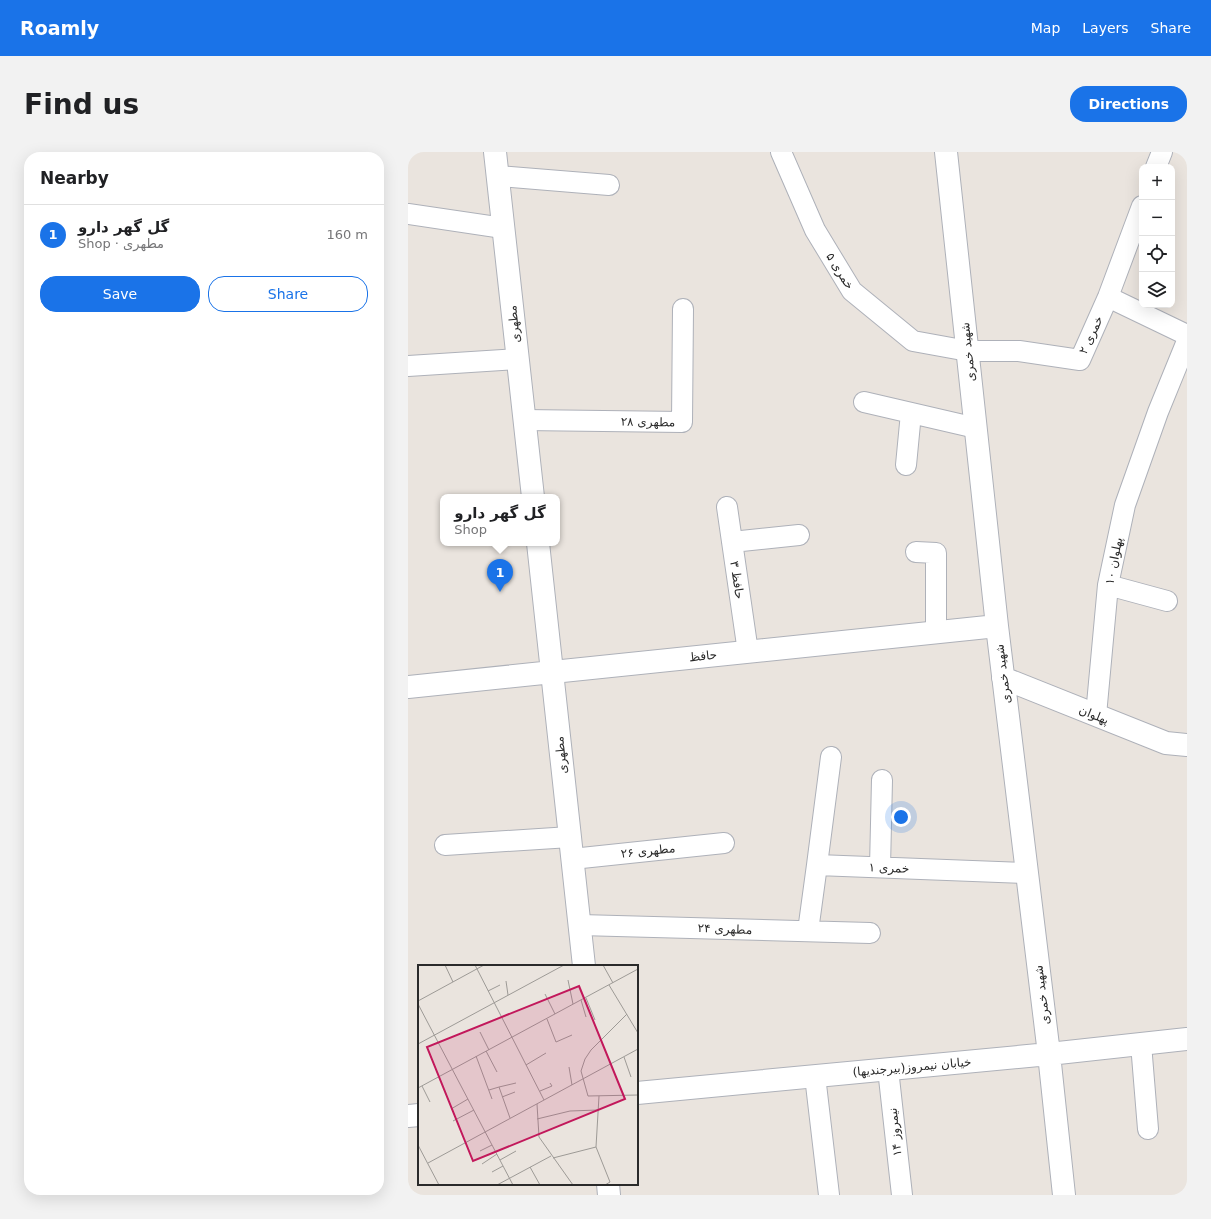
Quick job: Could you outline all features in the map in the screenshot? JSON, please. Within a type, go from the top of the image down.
[{"type":"street","name":"مطهری","points":[[495,152],[532,494]]},
{"type":"street","name":"خمری ۵","points":[[781,152],[815,230],[852,291],[913,341],[968,350]]},
{"type":"street","name":"شهید خمری","points":[[946,152],[997,626],[1049,1054],[1064,1195]]},
{"type":"street","points":[[1157,164],[1162,152]]},
{"type":"street","points":[[498,176],[609,185]]},
{"type":"street","points":[[408,214],[503,228]]},
{"type":"street","name":"خمری ۲","points":[[968,350],[1019,351],[1080,360],[1108,297],[1139,214]]},
{"type":"street","points":[[1108,297],[1187,335]]},
{"type":"street","name":"مطهری ۲۸","points":[[524,420],[682,422],[683,309]]},
{"type":"street","name":"پهلوان ۱۰","points":[[1096,715],[1108,585],[1125,505],[1158,412],[1187,341]]},
{"type":"street","points":[[408,366],[518,359]]},
{"type":"street","points":[[864,402],[976,428]]},
{"type":"street","points":[[906,465],[911,413]]},
{"type":"street","name":"حافظ ۳","points":[[727,507],[748,652]]},
{"type":"street","points":[[732,542],[799,535]]},
{"type":"street","name":"مطهری","points":[[538,546],[584,965]]},
{"type":"street","points":[[916,552],[936,553],[936,632]]},
{"type":"street","points":[[1108,585],[1167,601]]},
{"type":"street","name":"حافظ","points":[[408,687],[997,626]]},
{"type":"street","name":"پهلوان","points":[[1003,678],[1166,743],[1187,745]]},
{"type":"street","points":[[808,931],[831,757]]},
{"type":"street","points":[[880,867],[882,780]]},
{"type":"street","points":[[446,845],[570,837]]},
{"type":"street","name":"مطهری ۲۶","points":[[572,859],[724,842]]},
{"type":"street","name":"خمری ۱","points":[[817,865],[1027,873]]},
{"type":"street","name":"مطهری ۲۴","points":[[580,925],[870,933]]},
{"type":"street","name":"خیابان نیمروز(بیرجندیها)","points":[[638,1093],[1049,1054],[1187,1039]]},
{"type":"street","points":[[1141,1044],[1148,1129]]},
{"type":"street","name":"نیمروز ۱۴","points":[[888,1069],[902,1195]]},
{"type":"street","points":[[815,1076],[829,1195]]},
{"type":"street","points":[[408,1116],[418,1115]]},
{"type":"street","points":[[608,1185],[609,1195]]},
{"type":"place","name":"گل گهر دارو","points":[[500,592]]}]
